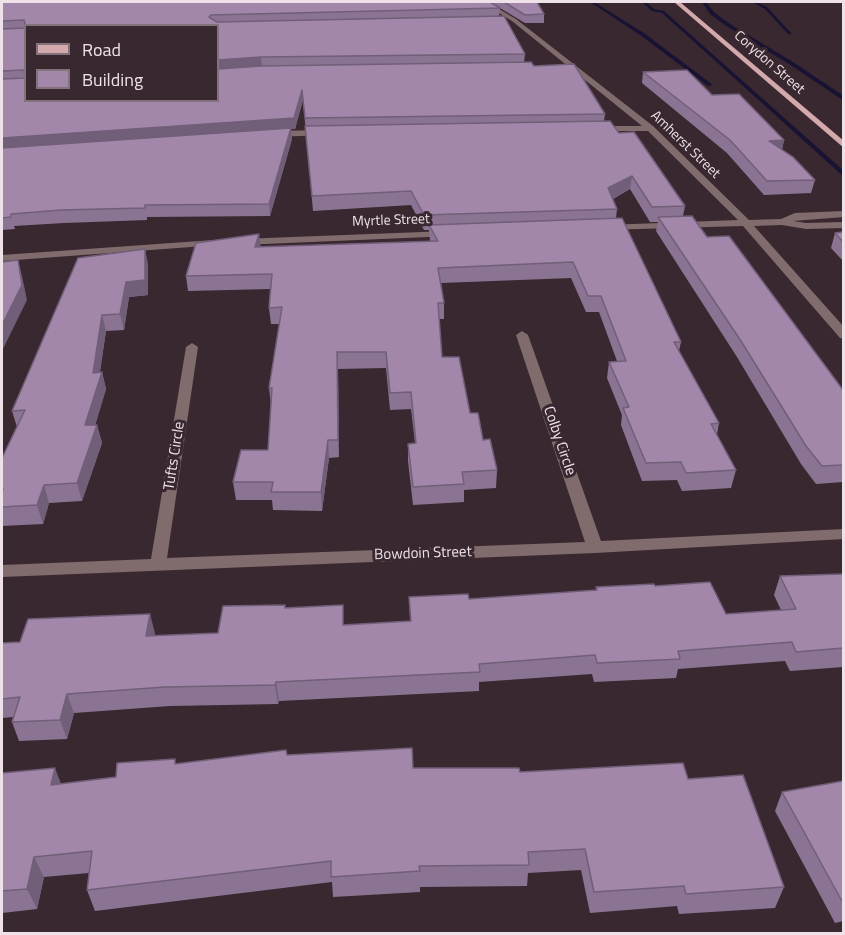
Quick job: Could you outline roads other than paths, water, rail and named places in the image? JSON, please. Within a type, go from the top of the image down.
[{"type":"main road","name":"Corydon Street","points":[[677,2],[843,146]]},
{"type":"street","name":"Amherst Street","points":[[484,2],[514,20],[650,128],[746,223],[843,335]]},
{"type":"street","points":[[503,20],[514,20]]},
{"type":"street","points":[[562,67],[574,67]]},
{"type":"street","points":[[591,129],[650,128]]},
{"type":"street","points":[[265,135],[335,133]]},
{"type":"street","points":[[782,222],[795,216],[843,214]]},
{"type":"street","points":[[592,229],[782,222],[806,226],[843,225]]},
{"type":"street","name":"Myrtle Street","points":[[2,258],[227,242],[463,234]]},
{"type":"street","name":"Colby Circle","points":[[522,335],[595,548]]},
{"type":"street","name":"Tufts Circle","points":[[158,565],[192,347]]},
{"type":"street","name":"Bowdoin Street","points":[[2,572],[595,548],[843,534]]},
{"type":"waterway","points":[[592,2],[642,34],[710,85]]},
{"type":"waterway","points":[[644,2],[653,10],[663,12],[844,175]]},
{"type":"waterway","points":[[704,2],[712,13],[728,25],[791,63],[844,99]]},
{"type":"waterway","points":[[754,2],[766,8],[790,33]]}]
